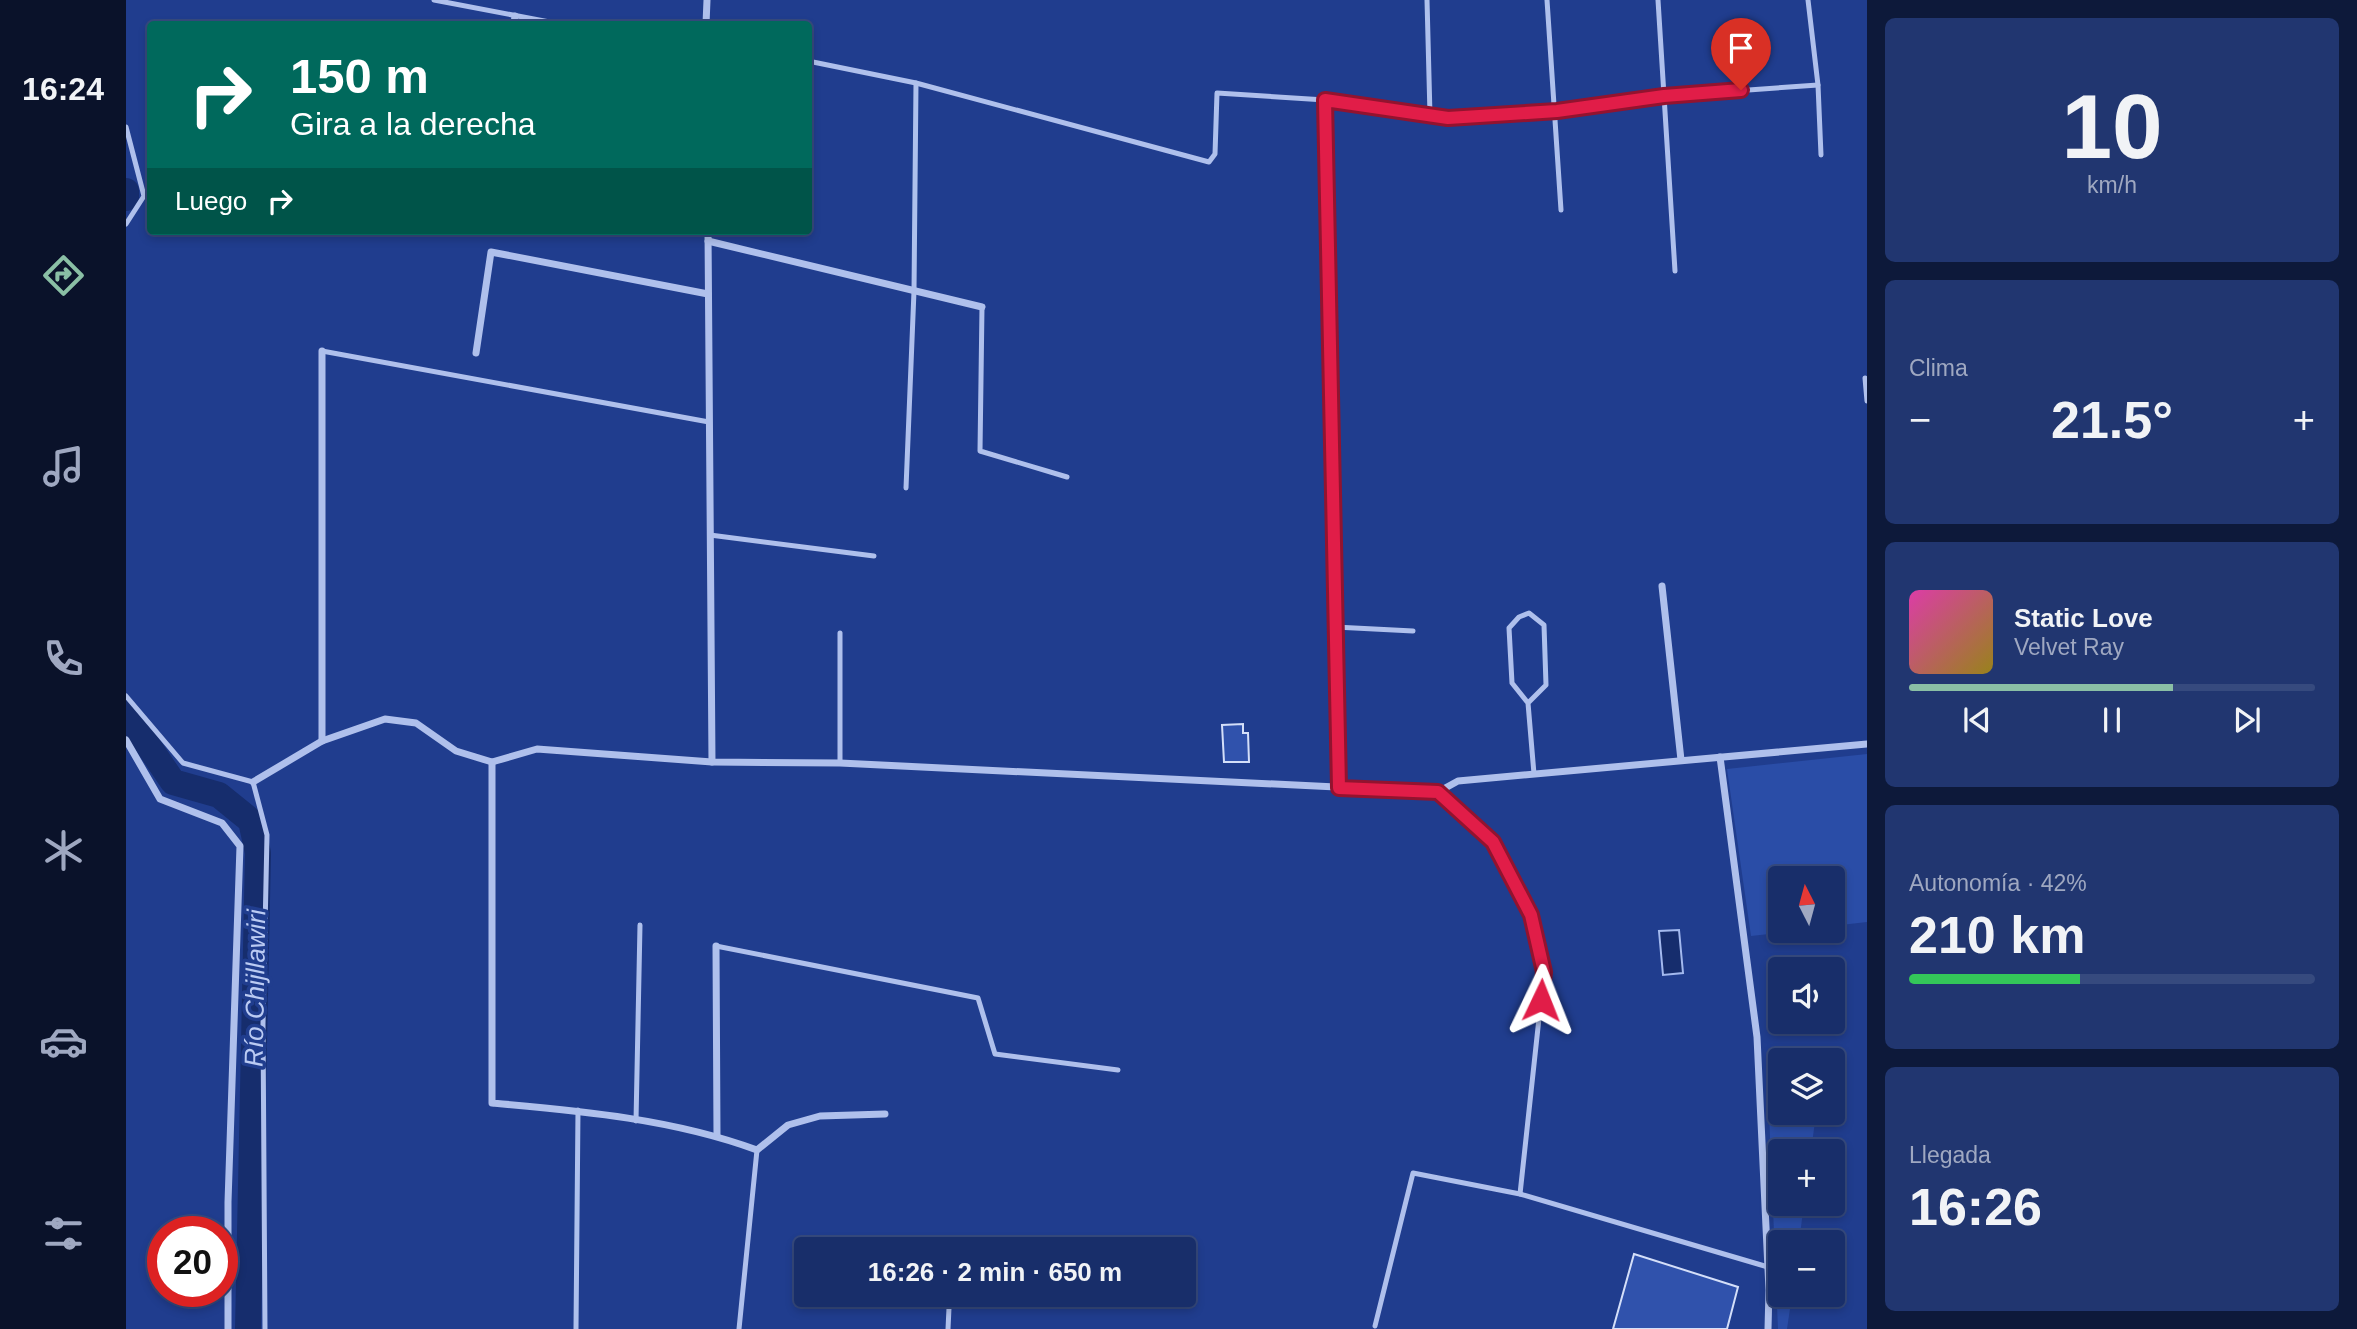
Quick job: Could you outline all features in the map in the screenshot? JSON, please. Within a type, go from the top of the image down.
[{"type":"street","points":[[706,21],[707,0]]},
{"type":"street","points":[[708,235],[712,762]]},
{"type":"street","points":[[708,241],[982,307]]},
{"type":"street","points":[[476,353],[491,252],[708,294]]},
{"type":"street","points":[[322,351],[322,740]]},
{"type":"street","points":[[1662,586],[1681,760]]},
{"type":"street","points":[[253,782],[322,740],[385,719],[416,723],[456,751],[492,762],[537,749],[712,762],[840,763],[1438,792],[1458,782],[1867,744]]},
{"type":"street","points":[[126,740],[160,799],[222,823],[240,846],[228,1202],[228,1329]]},
{"type":"street","points":[[1720,757],[1757,1037],[1768,1267]]},
{"type":"street","points":[[492,762],[492,1103],[578,1111],[717,1135],[757,1150],[788,1125],[820,1116],[885,1114]]},
{"type":"street","points":[[716,946],[717,1135]]},
{"type":"street","points":[[1768,1307],[1768,1329]]},
{"type":"lane","points":[[434,0],[514,20]]},
{"type":"lane","points":[[1427,0],[1430,115]]},
{"type":"lane","points":[[1548,0],[1557,111],[1561,211]]},
{"type":"lane","points":[[1658,0],[1675,271]]},
{"type":"lane","points":[[1808,0],[1818,85],[1821,155]]},
{"type":"lane","points":[[812,62],[916,83],[1209,162],[1215,154],[1217,93],[1325,100],[1448,118],[1557,111],[1664,96],[1818,85]]},
{"type":"lane","points":[[906,488],[914,290],[916,83]]},
{"type":"lane","points":[[1325,100],[1339,788]]},
{"type":"lane","points":[[126,127],[144,196],[126,224]]},
{"type":"lane","points":[[982,307],[980,451],[1067,477]]},
{"type":"lane","points":[[322,351],[709,422]]},
{"type":"lane","points":[[1865,378],[1867,401]]},
{"type":"lane","points":[[710,536],[874,556]]},
{"type":"lane","points":[[1528,702],[1546,685],[1547,649],[1544,625],[1529,613],[1519,617],[1509,628],[1513,683],[1528,702],[1534,774]]},
{"type":"lane","points":[[1335,627],[1413,631]]},
{"type":"lane","points":[[840,633],[840,763]]},
{"type":"lane","points":[[126,696],[183,763],[253,782],[267,835],[263,1024],[265,1329]]},
{"type":"lane","points":[[1438,792],[1493,842],[1531,915],[1544,972],[1520,1194]]},
{"type":"lane","points":[[636,1121],[640,925]]},
{"type":"lane","points":[[716,946],[978,998],[995,1054],[1118,1070]]},
{"type":"lane","points":[[576,1329],[578,1111]]},
{"type":"lane","points":[[739,1329],[757,1150]]},
{"type":"lane","points":[[1375,1326],[1413,1173],[1520,1194],[1768,1267]]},
{"type":"lane","points":[[948,1308],[948,1329]]},
{"type":"shaded area","points":[[1867,754],[1867,922],[1845,925],[1845,866],[1768,866],[1768,934],[1751,936],[1727,769]]},
{"type":"shaded area","points":[[1679,930],[1683,973],[1663,975],[1659,931]]},
{"type":"shaded area","points":[[1770,1125],[1815,1125],[1813,1139],[1770,1139]]},
{"type":"shaded area","points":[[1773,1216],[1802,1216],[1801,1230],[1774,1230]]},
{"type":"shaded area","points":[[1777,1307],[1790,1307],[1787,1329],[1778,1329]]},
{"type":"building","points":[[1243,724],[1243,733],[1248,733],[1249,762],[1224,762],[1222,725]]},
{"type":"building","points":[[1634,1254],[1738,1287],[1727,1329],[1613,1329]]},
{"type":"waterway","name":"Río Chijllawiri","points":[[126,191],[126,198]]},
{"type":"waterway","name":"Río Chijllawiri","points":[[126,713],[173,782],[219,795],[251,821],[258,853],[248,1329]]},
{"type":"route","points":[[1541,1000],[1544,972],[1531,915],[1493,842],[1438,792],[1339,788],[1325,100],[1448,118],[1557,111],[1664,96],[1741,90]]}]
